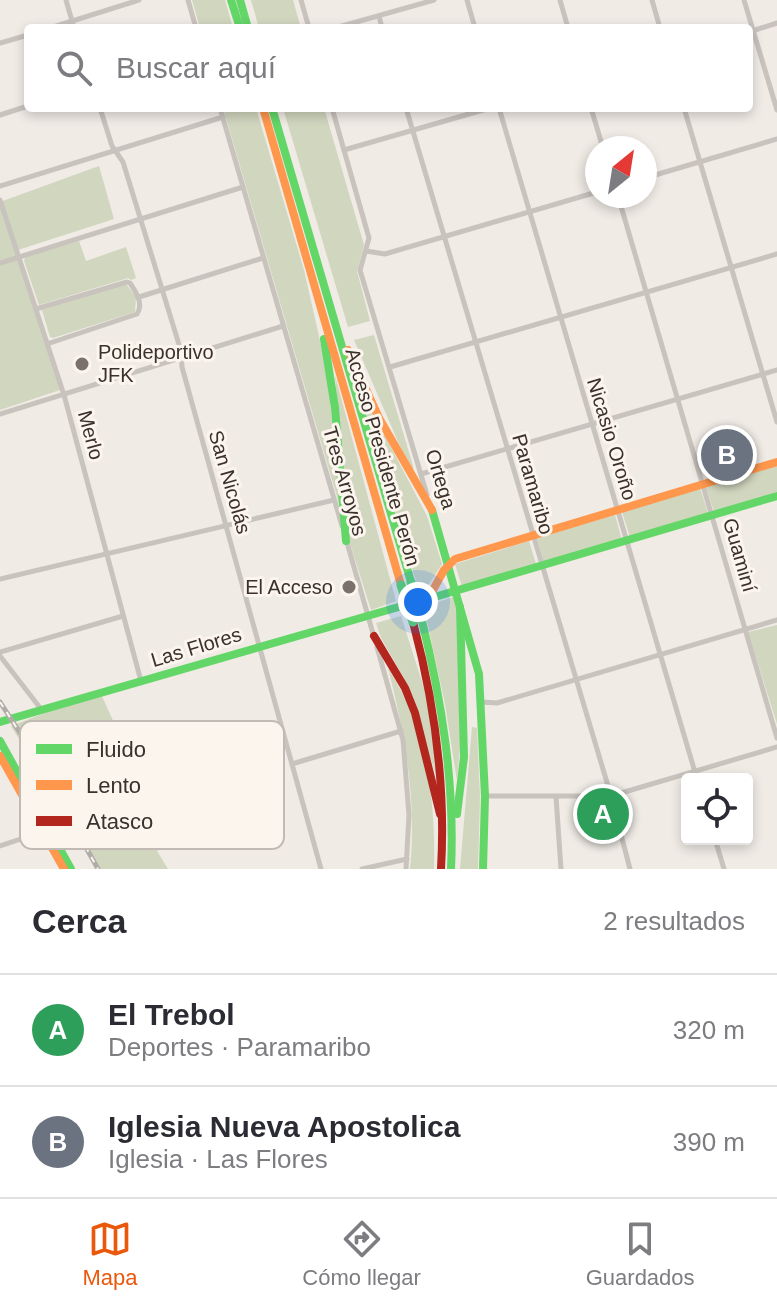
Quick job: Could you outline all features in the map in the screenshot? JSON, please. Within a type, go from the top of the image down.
[{"type":"main road","points":[[231,0],[239,24]]},
{"type":"main road","points":[[240,0],[247,24]]},
{"type":"main road","name":"Acceso Presidente Perón","points":[[264,112],[417,619],[434,708],[451,869]]},
{"type":"main road","name":"Acceso Presidente Perón","points":[[273,112],[406,584]]},
{"type":"main road","points":[[315,288],[335,408],[346,541]]},
{"type":"main road","points":[[328,299],[360,380],[432,510]]},
{"type":"main road","points":[[777,462],[455,559],[424,600],[777,496]]},
{"type":"main road","name":"Ortega","points":[[432,510],[479,674],[485,796],[483,869]]},
{"type":"main road","name":"Las Flores","points":[[0,722],[402,606]]},
{"type":"main road","points":[[448,839],[464,757],[460,607]]},
{"type":"main road","points":[[374,636],[405,688],[419,723],[448,839]]},
{"type":"main road","points":[[0,741],[20,780]]},
{"type":"main road","points":[[0,756],[20,788]]},
{"type":"main road","name":"Acceso Presidente Perón","points":[[441,869],[448,839]]},
{"type":"main road","points":[[55,849],[64,869]]},
{"type":"main road","points":[[58,849],[71,869]]},
{"type":"street","points":[[66,0],[73,24]]},
{"type":"street","points":[[76,24],[139,0]]},
{"type":"street","points":[[188,0],[195,24]]},
{"type":"street","points":[[301,0],[308,24]]},
{"type":"street","points":[[350,24],[434,0]]},
{"type":"street","points":[[467,0],[474,24]]},
{"type":"street","points":[[560,0],[567,24]]},
{"type":"street","points":[[652,0],[659,24]]},
{"type":"street","points":[[744,0],[749,24]]},
{"type":"street","points":[[379,16],[381,24]]},
{"type":"street","points":[[753,30],[777,23]]},
{"type":"street","points":[[0,43],[24,36]]},
{"type":"street","points":[[753,37],[777,110]]},
{"type":"street","points":[[0,115],[24,107]]},
{"type":"street","name":"San Nicolás","points":[[101,112],[115,150],[123,162],[163,289],[280,721]]},
{"type":"street","name":"Tres Arroyos","points":[[221,112],[401,731],[409,815],[406,869]]},
{"type":"street","name":"Ortega","points":[[333,112],[369,238],[360,270],[432,510]]},
{"type":"street","name":"Paramaribo","points":[[407,112],[630,869]]},
{"type":"street","points":[[344,150],[477,112]]},
{"type":"street","name":"Nicasio Oroño","points":[[500,112],[695,771]]},
{"type":"street","points":[[592,112],[599,136]]},
{"type":"street","points":[[685,112],[777,422]]},
{"type":"street","points":[[0,186],[223,117]]},
{"type":"street","points":[[657,175],[777,139]]},
{"type":"street","points":[[0,263],[243,187]]},
{"type":"street","points":[[366,251],[385,254],[585,195]]},
{"type":"street","name":"Merlo","points":[[0,200],[64,395],[142,682]]},
{"type":"street","name":"Guaminí","points":[[621,208],[777,738]]},
{"type":"street","points":[[390,367],[777,254]]},
{"type":"street","points":[[139,297],[263,258]]},
{"type":"street","points":[[36,309],[128,281],[139,297],[137,314],[47,344]]},
{"type":"street","points":[[0,414],[283,326]]},
{"type":"street","points":[[421,474],[777,370]]},
{"type":"street","points":[[0,579],[334,500]]},
{"type":"street","points":[[41,709],[0,654],[123,616]]},
{"type":"street","points":[[481,702],[497,703],[777,620]]},
{"type":"street","points":[[292,764],[401,731]]},
{"type":"street","name":"San Nicolás","points":[[284,735],[321,869]]},
{"type":"street","points":[[485,796],[611,796],[777,747]]},
{"type":"street","points":[[556,797],[561,869]]},
{"type":"street","points":[[0,846],[20,839]]},
{"type":"street","points":[[717,845],[724,869]]},
{"type":"street","points":[[362,869],[407,859]]},
{"type":"green space","points":[[192,0],[225,0],[232,24],[199,24]]},
{"type":"green space","points":[[251,0],[293,0],[300,24],[258,24]]},
{"type":"green space","points":[[224,112],[257,112],[304,270],[328,378],[340,507]]},
{"type":"green space","points":[[284,112],[325,112],[364,245],[357,271],[370,321],[348,327]]},
{"type":"green space","points":[[99,166],[114,219],[18,250],[63,389],[0,410],[0,202]]},
{"type":"green space","points":[[79,241],[86,261],[126,247],[136,278],[39,305],[25,257]]},
{"type":"green space","points":[[126,284],[136,297],[135,312],[50,337],[42,310]]},
{"type":"green space","points":[[374,335],[414,469],[409,467],[354,340]]},
{"type":"green space","points":[[351,371],[427,516],[442,564],[420,594]]},
{"type":"green space","points":[[335,375],[396,601],[371,610],[347,534]]},
{"type":"green space","points":[[777,465],[777,492],[714,512],[706,487]]},
{"type":"green space","points":[[700,488],[708,513],[630,537],[622,512]]},
{"type":"green space","points":[[615,515],[622,540],[544,563],[537,538]]},
{"type":"green space","points":[[529,541],[536,564],[462,587],[455,564]]},
{"type":"green space","points":[[453,597],[459,616],[461,735],[457,781],[445,704],[424,607]]},
{"type":"green space","points":[[401,616],[428,701],[437,778],[404,678],[376,623]]},
{"type":"green space","points":[[777,625],[777,724],[748,632]]},
{"type":"green space","points":[[388,668],[412,714],[426,764],[433,816],[434,869],[410,869],[411,792],[400,718]]},
{"type":"green space","points":[[100,692],[113,721],[24,721]]},
{"type":"green space","points":[[20,723],[20,741],[11,726]]},
{"type":"green space","points":[[472,727],[477,728],[480,797],[478,869],[460,869]]},
{"type":"green space","points":[[87,849],[160,849],[157,851],[168,869],[99,869]]},
{"type":"railway","points":[[0,702],[20,733]]},
{"type":"railway","points":[[87,849],[98,869]]},
{"type":"traffic: fast","points":[[231,0],[239,24]]},
{"type":"traffic: fast","points":[[240,0],[247,24]]},
{"type":"traffic: fast","points":[[273,112],[411,582]]},
{"type":"traffic: fast","points":[[324,339],[335,408],[346,541]]},
{"type":"traffic: fast","points":[[421,601],[777,496]]},
{"type":"traffic: fast","points":[[432,510],[479,674],[485,796],[483,869]]},
{"type":"traffic: fast","points":[[411,582],[421,617]]},
{"type":"traffic: fast","points":[[401,585],[413,622]]},
{"type":"traffic: fast","points":[[0,722],[402,606]]},
{"type":"traffic: fast","points":[[457,814],[464,757],[460,607]]},
{"type":"traffic: fast","points":[[421,617],[435,680],[449,774],[451,869]]},
{"type":"traffic: fast","points":[[0,741],[20,777]]},
{"type":"traffic: fast","points":[[60,849],[71,869]]},
{"type":"traffic: slow","points":[[264,112],[401,585]]},
{"type":"traffic: slow","points":[[348,350],[379,418],[432,510]]},
{"type":"traffic: slow","points":[[428,599],[444,570],[455,559],[777,462]]},
{"type":"traffic: slow","points":[[0,756],[20,791]]},
{"type":"traffic: slow","points":[[53,849],[64,869]]},
{"type":"traffic: jam","points":[[413,622],[437,744],[442,806],[441,869]]},
{"type":"traffic: jam","points":[[374,636],[405,688],[415,713],[440,814]]},
{"type":"place","name":"Polideportivo JFK","points":[[82,364]]},
{"type":"place","name":"Iglesia Nueva Apostolica","points":[[727,455]]},
{"type":"place","name":"El Acceso","points":[[349,587]]},
{"type":"place","name":"El Trebol","points":[[603,814]]}]
